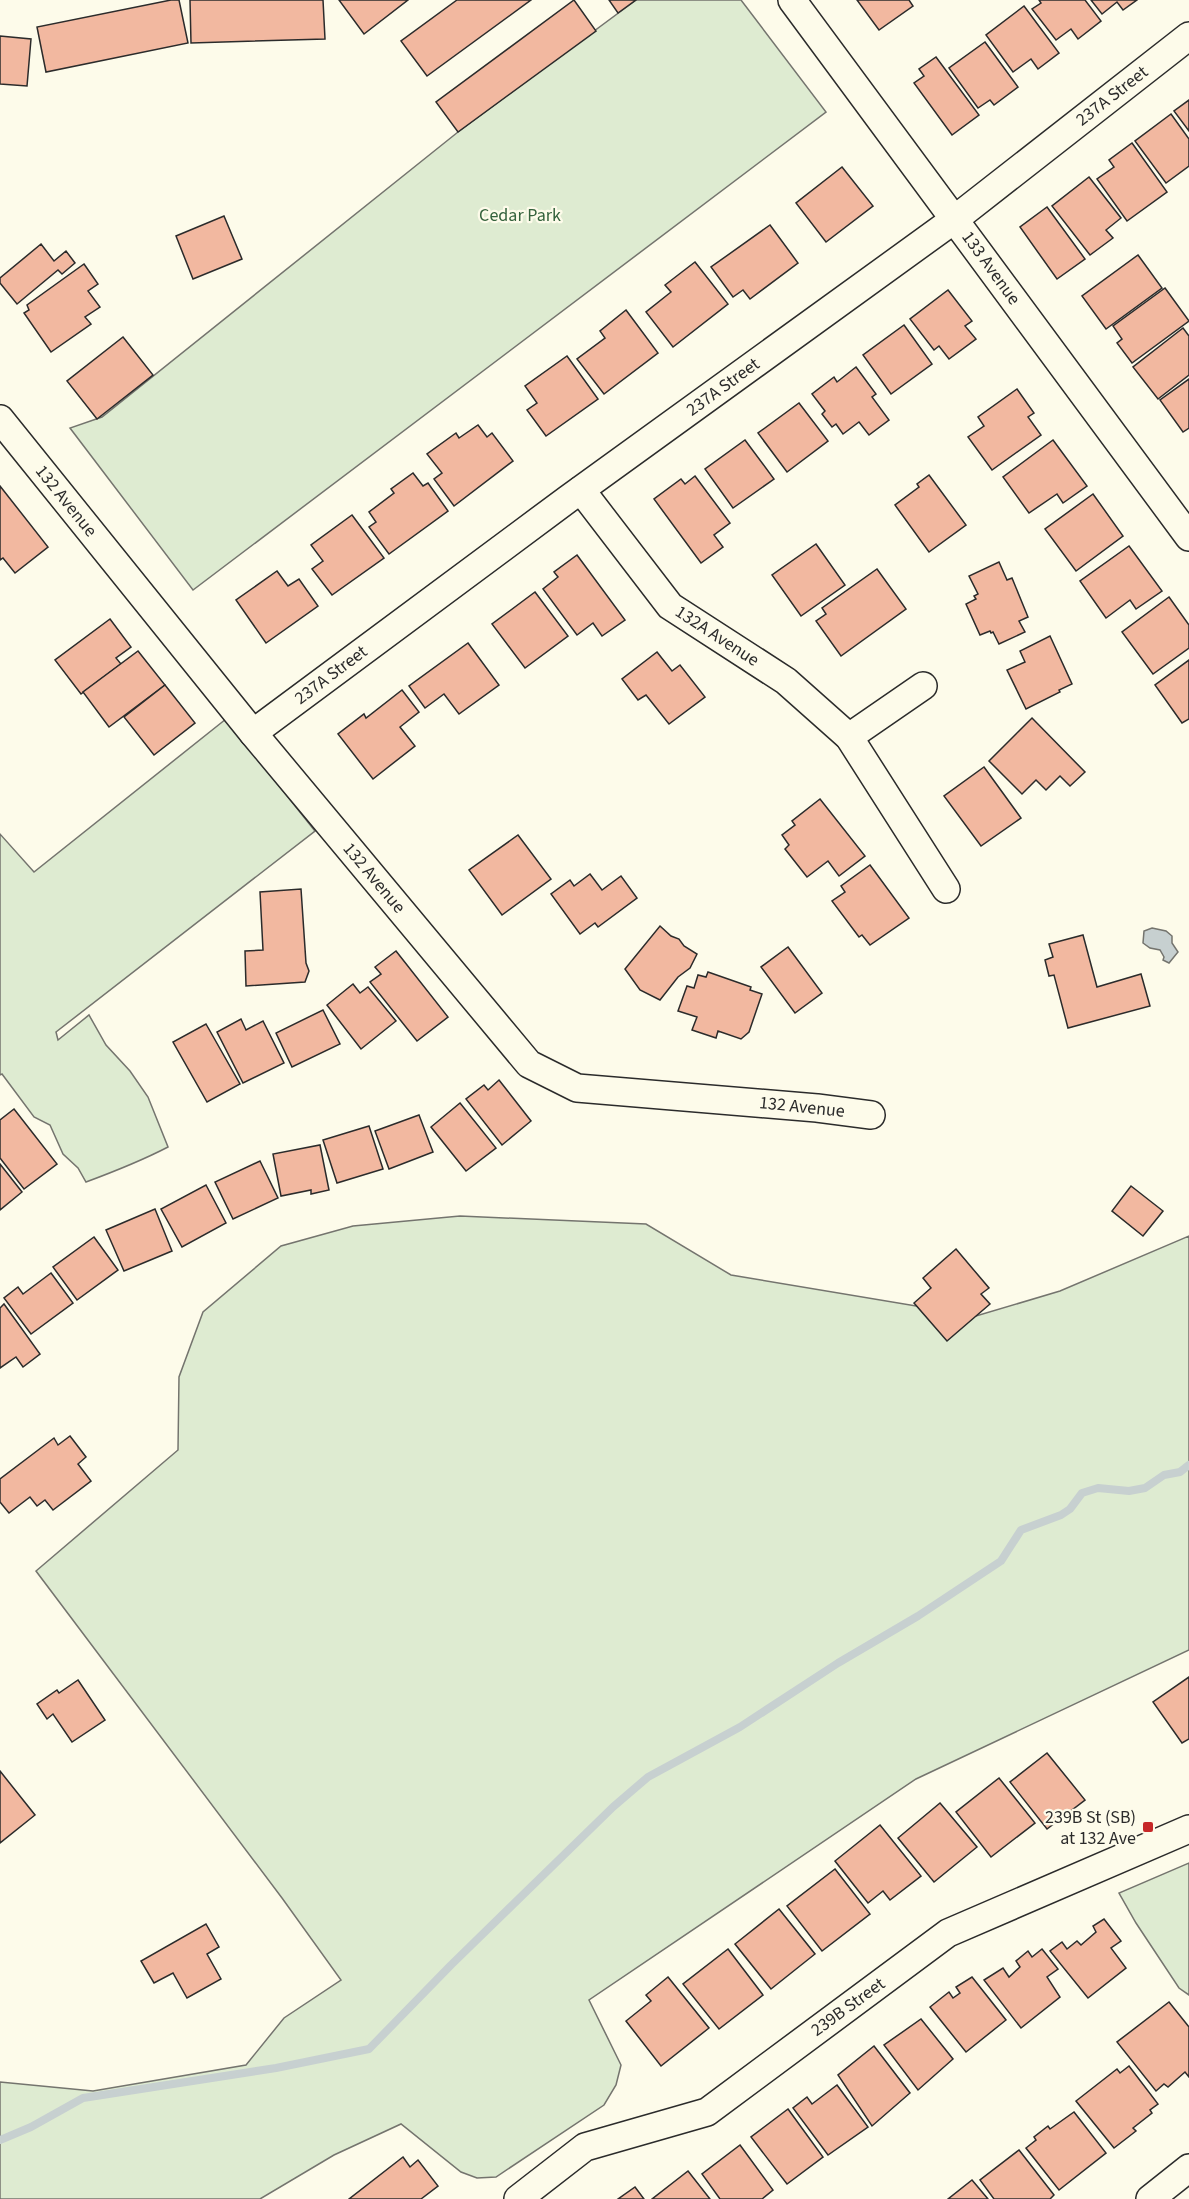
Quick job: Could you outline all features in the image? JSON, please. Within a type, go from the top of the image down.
[{"type":"street","name":"133 Avenue","points":[[792,0],[1189,537]]},
{"type":"street","name":"237A Street","points":[[253,733],[581,490],[955,219],[1189,36]]},
{"type":"street","name":"132 Avenue","points":[[0,419],[253,733],[530,1064],[577,1088],[817,1108],[871,1115]]},
{"type":"street","name":"132A Avenue","points":[[581,490],[670,606],[786,681],[849,737],[946,889]]},
{"type":"street","points":[[849,737],[923,686]]},
{"type":"street","name":"239B Street","points":[[518,2199],[585,2147],[707,2112],[948,1934],[1189,1829]]},
{"type":"street","points":[[1149,2199],[1189,2168]]},
{"type":"green space","name":"Cedar Park","points":[[636,0],[741,0],[826,112],[193,590],[70,428],[102,417],[458,132]]},
{"type":"green space","points":[[226,719],[315,831],[56,1032],[58,1040],[89,1015],[106,1045],[130,1071],[148,1097],[168,1147],[86,1182],[78,1168],[63,1154],[50,1125],[34,1117],[2,1074],[0,1075],[0,834],[34,872]]},
{"type":"green space","points":[[460,1216],[646,1224],[731,1275],[976,1316],[1060,1291],[1189,1236],[1189,1650],[916,1779],[589,2000],[621,2065],[616,2085],[604,2105],[496,2177],[477,2178],[461,2172],[401,2124],[334,2155],[260,2199],[0,2199],[0,2082],[93,2091],[246,2065],[284,2018],[341,1980],[36,1571],[178,1450],[179,1377],[203,1312],[281,1246],[353,1226]]},
{"type":"green space","points":[[1189,1863],[1189,1995],[1179,1988],[1119,1893]]},
{"type":"shaded area","points":[[1152,928],[1166,931],[1172,936],[1172,943],[1178,952],[1169,963],[1163,960],[1164,957],[1160,950],[1150,948],[1143,943],[1144,931]]},
{"type":"building","points":[[179,0],[188,43],[46,72],[37,27]]},
{"type":"building","points":[[190,0],[323,0],[325,39],[191,43]]},
{"type":"building","points":[[339,0],[408,0],[364,34]]},
{"type":"building","points":[[457,0],[531,0],[427,76],[401,41]]},
{"type":"building","points":[[574,0],[596,31],[458,132],[436,102]]},
{"type":"building","points":[[609,0],[636,0],[618,13]]},
{"type":"building","points":[[857,0],[909,0],[913,6],[879,30]]},
{"type":"building","points":[[1039,0],[1085,0],[1101,21],[1078,39],[1071,29],[1056,40],[1032,9],[1041,3]]},
{"type":"building","points":[[1091,0],[1137,0],[1123,10],[1117,2],[1102,14]]},
{"type":"building","points":[[1024,6],[1059,53],[1038,69],[1031,59],[1013,72],[986,35]]},
{"type":"building","points":[[0,36],[31,39],[27,86],[0,84]]},
{"type":"building","points":[[985,42],[1018,87],[994,105],[990,100],[978,108],[949,68]]},
{"type":"building","points":[[936,57],[979,115],[952,135],[914,83],[924,76],[919,69]]},
{"type":"building","points":[[1189,100],[1189,131],[1174,111]]},
{"type":"building","points":[[1171,114],[1189,139],[1189,166],[1166,183],[1135,141]]},
{"type":"building","points":[[1132,143],[1167,192],[1127,221],[1097,179],[1114,167],[1109,160]]},
{"type":"building","points":[[842,167],[873,206],[826,242],[796,203]]},
{"type":"building","points":[[1089,177],[1121,218],[1106,230],[1113,238],[1090,255],[1052,206]]},
{"type":"building","points":[[1047,207],[1085,259],[1057,279],[1020,227]]},
{"type":"building","points":[[224,216],[242,259],[193,279],[176,236]]},
{"type":"building","points":[[770,225],[798,263],[750,299],[743,290],[733,297],[711,267]]},
{"type":"building","points":[[41,244],[54,261],[66,251],[75,263],[62,274],[58,270],[17,304],[0,283],[0,278]]},
{"type":"building","points":[[1138,255],[1162,288],[1106,329],[1082,296]]},
{"type":"building","points":[[695,262],[728,304],[673,347],[646,312],[671,292],[665,285]]},
{"type":"building","points":[[84,264],[98,284],[88,291],[100,307],[85,317],[91,324],[51,352],[24,313],[29,310],[27,305]]},
{"type":"building","points":[[1165,288],[1189,321],[1132,363],[1117,343],[1122,339],[1113,326]]},
{"type":"building","points":[[948,290],[972,321],[965,326],[976,339],[949,359],[939,346],[934,350],[910,319]]},
{"type":"building","points":[[626,310],[658,353],[604,394],[577,359],[605,338],[600,331]]},
{"type":"building","points":[[904,325],[932,364],[891,394],[863,355]]},
{"type":"building","points":[[1183,328],[1189,336],[1189,375],[1158,399],[1133,367]]},
{"type":"building","points":[[123,337],[153,375],[97,419],[67,381]]},
{"type":"building","points":[[567,356],[598,399],[546,436],[527,410],[537,403],[525,386]]},
{"type":"building","points":[[856,367],[876,394],[872,397],[889,420],[869,435],[859,422],[843,434],[836,424],[832,427],[822,414],[825,411],[812,394],[834,377],[837,382]]},
{"type":"building","points":[[1189,379],[1189,428],[1183,432],[1160,400]]},
{"type":"building","points":[[1017,389],[1034,413],[1028,417],[1041,435],[992,470],[968,437],[984,426],[978,417]]},
{"type":"building","points":[[799,403],[828,441],[787,472],[758,433]]},
{"type":"building","points":[[478,425],[487,437],[492,433],[513,461],[454,506],[434,479],[442,473],[427,454],[456,433],[459,438]]},
{"type":"building","points":[[745,440],[774,479],[733,508],[705,469]]},
{"type":"building","points":[[1053,440],[1087,486],[1063,503],[1057,494],[1029,513],[1003,477]]},
{"type":"building","points":[[413,473],[423,486],[428,483],[448,511],[389,554],[369,527],[376,522],[369,512],[394,493],[391,489]]},
{"type":"building","points":[[929,475],[966,525],[929,552],[895,505],[919,487],[917,484]]},
{"type":"building","points":[[695,476],[730,523],[714,535],[723,547],[701,563],[654,499],[681,479],[685,484]]},
{"type":"building","points":[[0,486],[48,547],[15,573],[3,558],[0,560]]},
{"type":"building","points":[[1093,494],[1123,536],[1076,571],[1045,529]]},
{"type":"building","points":[[352,515],[384,558],[332,595],[312,569],[323,561],[311,545]]},
{"type":"building","points":[[816,544],[845,585],[801,616],[772,575]]},
{"type":"building","points":[[1129,546],[1162,591],[1136,609],[1130,600],[1106,618],[1080,581]]},
{"type":"building","points":[[577,555],[625,620],[602,636],[593,623],[577,635],[543,589],[558,577],[554,572]]},
{"type":"building","points":[[999,562],[1007,580],[1012,578],[1028,617],[1019,621],[1025,632],[999,644],[993,632],[980,635],[966,604],[976,599],[974,596],[978,594],[969,576]]},
{"type":"building","points":[[877,569],[906,609],[841,656],[816,621],[826,614],[822,608]]},
{"type":"building","points":[[277,571],[288,586],[299,579],[318,606],[266,643],[236,600]]},
{"type":"building","points":[[535,592],[568,636],[525,668],[492,624]]},
{"type":"building","points":[[1169,597],[1189,625],[1189,648],[1153,674],[1122,632]]},
{"type":"building","points":[[110,619],[131,647],[116,658],[121,664],[81,694],[55,660]]},
{"type":"building","points":[[1050,636],[1072,684],[1026,709],[1007,670],[1025,662],[1020,651]]},
{"type":"building","points":[[468,643],[499,685],[459,714],[444,694],[425,708],[409,686]]},
{"type":"building","points":[[138,651],[165,685],[109,727],[83,692]]},
{"type":"building","points":[[657,652],[672,671],[680,665],[705,697],[669,724],[646,695],[638,700],[622,679]]},
{"type":"building","points":[[1189,660],[1189,719],[1182,723],[1155,685]]},
{"type":"building","points":[[165,685],[195,723],[154,755],[124,717]]},
{"type":"building","points":[[402,690],[419,712],[400,727],[415,746],[373,779],[338,734],[364,714],[366,718]]},
{"type":"building","points":[[1032,718],[1085,772],[1070,786],[1060,776],[1046,790],[1036,780],[1022,794],[989,761]]},
{"type":"building","points":[[984,767],[1021,818],[981,846],[944,796]]},
{"type":"building","points":[[820,799],[865,856],[839,876],[828,861],[807,877],[785,849],[789,845],[782,835],[795,825],[792,821]]},
{"type":"building","points":[[518,835],[551,879],[502,915],[469,870]]},
{"type":"building","points":[[870,865],[909,918],[870,945],[862,935],[859,937],[832,901],[845,892],[841,886]]},
{"type":"building","points":[[590,874],[602,890],[621,876],[637,898],[598,927],[595,923],[580,934],[551,894],[570,880],[574,886]]},
{"type":"building","points":[[301,889],[306,963],[309,971],[305,982],[246,986],[245,951],[263,950],[260,892]]},
{"type":"building","points":[[660,926],[697,954],[690,968],[678,977],[660,1000],[640,990],[625,969]]},
{"type":"building","points":[[1083,935],[1097,987],[1141,974],[1150,1006],[1068,1028],[1054,975],[1049,976],[1045,960],[1053,957],[1049,944]]},
{"type":"building","points":[[788,947],[822,993],[795,1013],[761,967]]},
{"type":"building","points":[[396,951],[448,1017],[417,1041],[370,982],[381,974],[375,967]]},
{"type":"building","points":[[708,972],[751,987],[750,990],[762,994],[749,1032],[741,1039],[718,1031],[716,1038],[692,1030],[697,1017],[678,1011],[687,986],[694,988],[698,975],[706,977]]},
{"type":"building","points":[[353,984],[360,993],[368,987],[396,1021],[361,1049],[327,1005]]},
{"type":"building","points":[[323,1010],[340,1044],[292,1067],[276,1033]]},
{"type":"building","points":[[241,1019],[246,1030],[263,1021],[284,1063],[243,1083],[217,1032]]},
{"type":"building","points":[[206,1024],[240,1084],[207,1102],[173,1042]]},
{"type":"building","points":[[499,1080],[531,1121],[502,1145],[466,1099],[484,1085],[488,1090]]},
{"type":"building","points":[[460,1103],[496,1148],[466,1171],[431,1127]]},
{"type":"building","points":[[14,1109],[57,1164],[24,1189],[0,1158],[0,1120]]},
{"type":"building","points":[[419,1115],[433,1152],[389,1169],[375,1131]]},
{"type":"building","points":[[369,1126],[383,1169],[337,1183],[323,1140]]},
{"type":"building","points":[[320,1145],[329,1190],[311,1194],[311,1190],[281,1196],[273,1154]]},
{"type":"building","points":[[260,1161],[278,1198],[233,1219],[215,1182]]},
{"type":"building","points":[[0,1164],[22,1192],[0,1210]]},
{"type":"building","points":[[206,1185],[226,1223],[182,1247],[161,1209]]},
{"type":"building","points":[[1131,1186],[1163,1211],[1143,1236],[1112,1211]]},
{"type":"building","points":[[155,1209],[172,1251],[124,1271],[106,1230]]},
{"type":"building","points":[[94,1237],[118,1270],[77,1300],[53,1267]]},
{"type":"building","points":[[956,1249],[989,1288],[981,1294],[990,1304],[947,1341],[914,1303],[931,1288],[923,1278]]},
{"type":"building","points":[[51,1273],[73,1303],[31,1334],[4,1298],[18,1287],[23,1294]]},
{"type":"building","points":[[4,1304],[40,1354],[23,1367],[16,1357],[0,1368],[0,1308]]},
{"type":"building","points":[[70,1436],[86,1457],[78,1464],[91,1481],[53,1510],[45,1500],[37,1506],[30,1497],[9,1513],[0,1502],[0,1479],[54,1438],[58,1445]]},
{"type":"building","points":[[1189,1677],[1189,1739],[1182,1743],[1153,1702]]},
{"type":"building","points":[[78,1680],[105,1720],[72,1742],[53,1714],[47,1719],[37,1704],[57,1690],[59,1693]]},
{"type":"building","points":[[1047,1753],[1085,1800],[1047,1829],[1010,1782]]},
{"type":"building","points":[[0,1771],[35,1815],[0,1843]]},
{"type":"building","points":[[999,1778],[1035,1823],[991,1857],[956,1812]]},
{"type":"building","points":[[940,1803],[977,1847],[934,1882],[898,1838]]},
{"type":"building","points":[[880,1825],[921,1876],[890,1900],[883,1891],[868,1903],[835,1861]]},
{"type":"building","points":[[835,1869],[870,1914],[822,1951],[787,1906]]},
{"type":"building","points":[[779,1909],[815,1954],[771,1989],[735,1944]]},
{"type":"building","points":[[1104,1919],[1121,1941],[1111,1948],[1126,1968],[1088,1998],[1050,1951],[1062,1942],[1067,1949],[1077,1941],[1081,1945],[1096,1932],[1093,1926]]},
{"type":"building","points":[[206,1924],[219,1947],[207,1954],[221,1979],[187,1998],[173,1973],[154,1983],[141,1961]]},
{"type":"building","points":[[728,1949],[763,1995],[719,2029],[683,1984]]},
{"type":"building","points":[[1042,1949],[1058,1969],[1047,1977],[1060,1997],[1021,2028],[984,1980],[1003,1968],[1009,1977],[1020,1967],[1016,1961],[1028,1951],[1032,1957]]},
{"type":"building","points":[[668,1977],[709,2028],[661,2066],[626,2021],[651,2001],[646,1995]]},
{"type":"building","points":[[972,1977],[1006,2020],[966,2052],[930,2007],[949,1992],[953,1998],[960,1993],[956,1987]]},
{"type":"building","points":[[1169,2002],[1189,2027],[1189,2077],[1185,2072],[1168,2087],[1164,2084],[1156,2091],[1117,2042]]},
{"type":"building","points":[[921,2019],[953,2059],[918,2090],[884,2045]]},
{"type":"building","points":[[874,2046],[910,2093],[872,2126],[838,2075]]},
{"type":"building","points":[[1129,2066],[1158,2104],[1150,2110],[1152,2113],[1133,2128],[1136,2131],[1114,2148],[1076,2101],[1117,2069],[1120,2073]]},
{"type":"building","points":[[837,2085],[868,2127],[828,2155],[793,2108],[807,2097],[812,2104]]},
{"type":"building","points":[[788,2109],[823,2157],[787,2184],[751,2137]]},
{"type":"building","points":[[1074,2112],[1106,2153],[1059,2190],[1026,2148],[1036,2140],[1034,2137],[1048,2126],[1050,2129]]},
{"type":"building","points":[[740,2145],[773,2190],[762,2199],[720,2199],[702,2174]]},
{"type":"building","points":[[1019,2150],[1054,2195],[1050,2199],[994,2199],[980,2180]]},
{"type":"building","points":[[403,2157],[410,2167],[418,2160],[438,2186],[421,2199],[349,2199]]},
{"type":"building","points":[[688,2171],[710,2199],[652,2199]]},
{"type":"building","points":[[972,2180],[988,2199],[948,2199]]},
{"type":"building","points":[[635,2187],[644,2199],[618,2199]]},
{"type":"waterway","points":[[0,2140],[31,2127],[83,2098],[276,2068],[369,2049],[451,1965],[613,1807],[648,1777],[740,1727],[838,1663],[918,1616],[1001,1561],[1021,1530],[1061,1515],[1070,1509],[1082,1493],[1098,1488],[1129,1491],[1145,1488],[1164,1475],[1180,1472],[1189,1465]]},
{"type":"place","name":"239B St (SB) at 132 Ave","points":[[1148,1827]]}]
